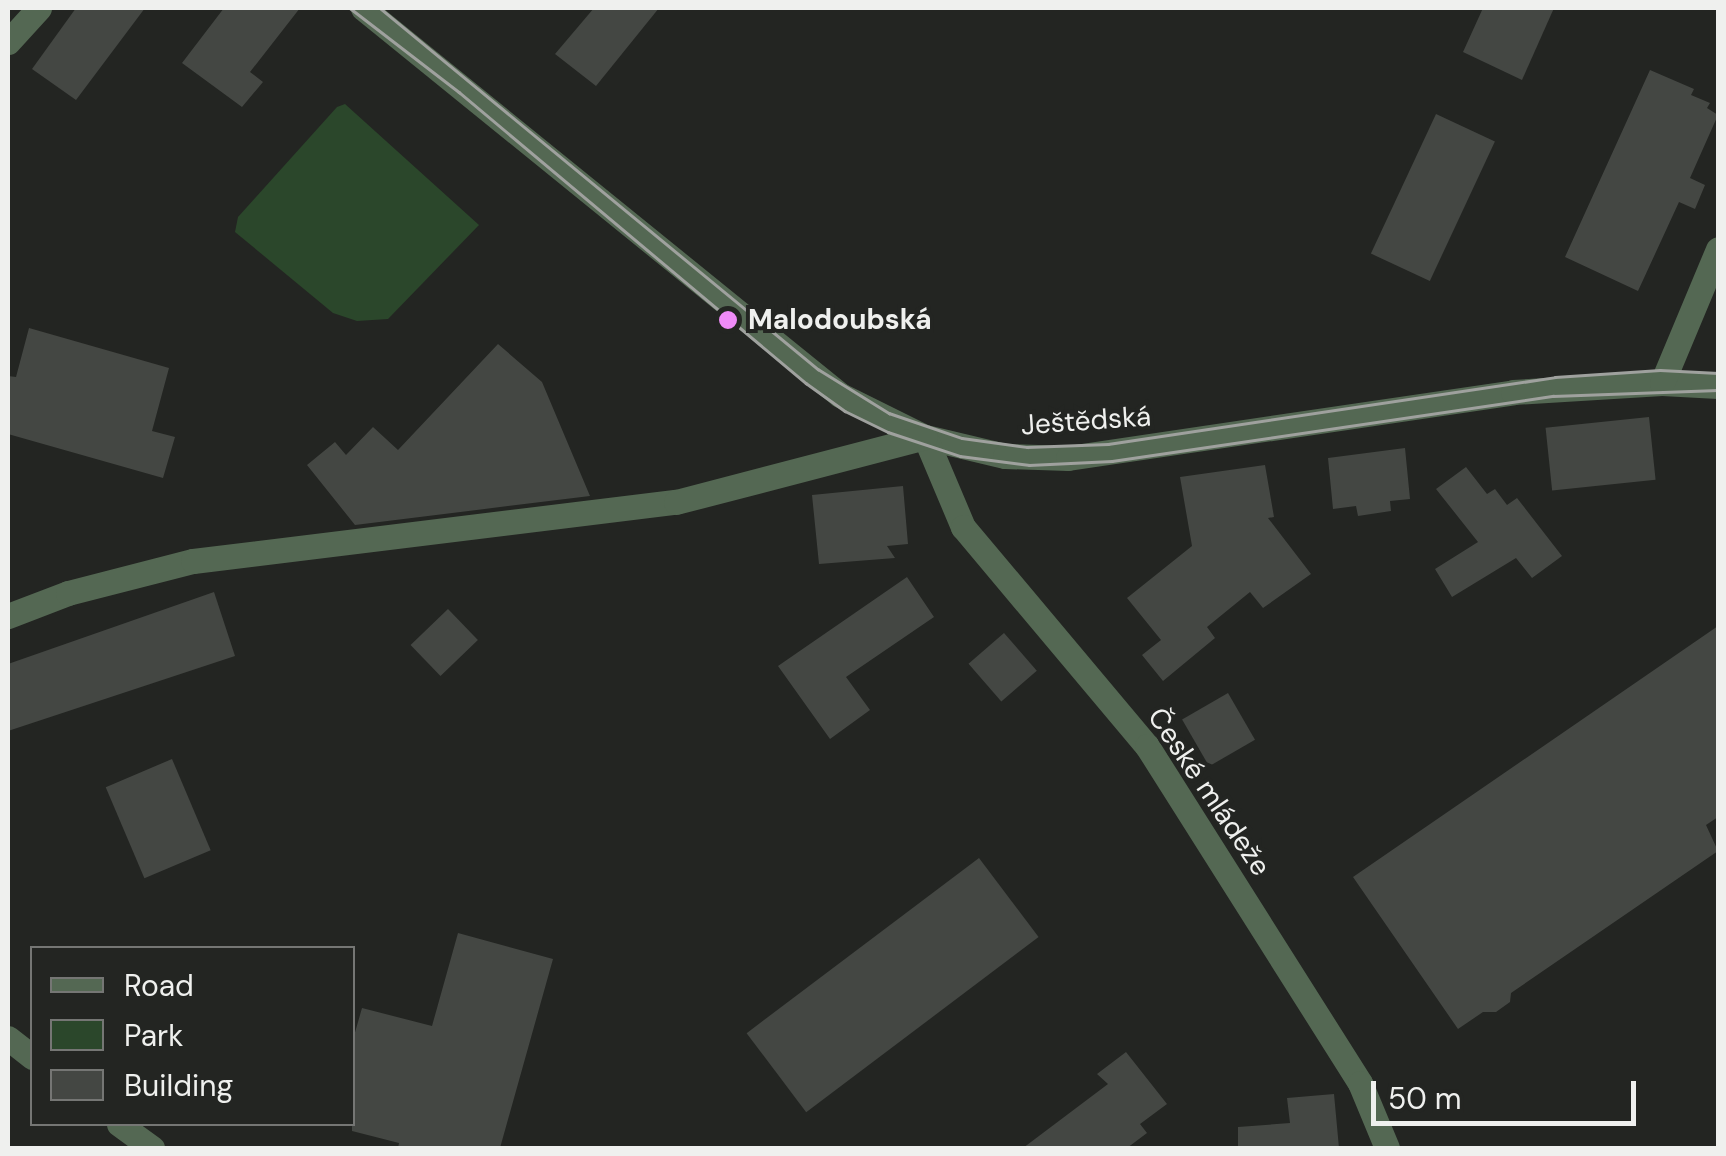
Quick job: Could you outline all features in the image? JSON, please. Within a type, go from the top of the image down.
[{"type":"street","points":[[8,42],[39,8]]},
{"type":"street","name":"Ještědská","points":[[363,8],[840,394],[925,436],[1005,456],[1068,458],[1513,392],[1662,384],[1718,386]]},
{"type":"street","points":[[1662,384],[1718,249]]},
{"type":"street","points":[[8,616],[68,593],[192,561],[676,502],[925,436]]},
{"type":"street","name":"České mládeže","points":[[925,436],[963,527],[1147,746],[1360,1084],[1386,1148]]},
{"type":"street","points":[[8,1038],[30,1055]]},
{"type":"street","points":[[122,1126],[152,1148]]},
{"type":"green space","points":[[345,104],[479,225],[388,319],[357,321],[333,313],[235,232],[238,217],[337,107]]},
{"type":"building","points":[[76,8],[145,8],[76,100],[32,69]]},
{"type":"building","points":[[224,8],[300,8],[250,72],[263,82],[242,107],[182,63]]},
{"type":"building","points":[[594,8],[659,8],[596,86],[555,54]]},
{"type":"building","points":[[1483,8],[1554,8],[1522,80],[1463,52]]},
{"type":"building","points":[[1650,70],[1694,89],[1691,95],[1710,103],[1707,108],[1718,115],[1690,178],[1705,185],[1695,209],[1679,202],[1638,291],[1565,257]]},
{"type":"building","points":[[1436,114],[1495,141],[1430,281],[1371,254]]},
{"type":"building","points":[[29,328],[169,368],[152,431],[175,437],[163,478],[8,434],[8,376],[16,377]]},
{"type":"building","points":[[498,344],[542,382],[590,496],[355,525],[307,465],[335,442],[346,455],[373,427],[398,450]]},
{"type":"building","points":[[1649,417],[1656,480],[1552,491],[1546,428]]},
{"type":"building","points":[[1405,448],[1410,499],[1390,501],[1391,511],[1358,516],[1356,506],[1333,509],[1328,458]]},
{"type":"building","points":[[1265,465],[1274,517],[1268,518],[1311,574],[1263,608],[1250,592],[1207,627],[1215,638],[1163,681],[1142,655],[1161,640],[1127,598],[1192,546],[1180,477]]},
{"type":"building","points":[[1466,467],[1487,494],[1495,489],[1507,505],[1517,498],[1562,556],[1532,578],[1516,558],[1452,597],[1435,569],[1478,542],[1436,489]]},
{"type":"building","points":[[903,486],[908,544],[887,546],[895,558],[819,564],[812,495]]},
{"type":"building","points":[[907,577],[934,617],[846,677],[870,710],[830,739],[778,666]]},
{"type":"building","points":[[214,592],[235,656],[8,731],[8,664]]},
{"type":"building","points":[[448,609],[478,640],[440,676],[411,645]]},
{"type":"building","points":[[1718,626],[1718,817],[1706,825],[1718,851],[1511,993],[1510,1002],[1496,1012],[1483,1012],[1458,1029],[1353,877]]},
{"type":"building","points":[[1004,633],[1037,671],[1001,702],[969,664]]},
{"type":"building","points":[[1228,693],[1255,740],[1209,766],[1182,720]]},
{"type":"building","points":[[172,759],[211,850],[144,878],[106,787]]},
{"type":"building","points":[[979,858],[1039,937],[806,1112],[747,1033]]},
{"type":"building","points":[[458,933],[553,959],[500,1148],[398,1148],[399,1143],[352,1131],[355,1032],[362,1008],[432,1026]]},
{"type":"building","points":[[1126,1052],[1167,1104],[1140,1124],[1147,1133],[1127,1148],[1023,1148],[1108,1084],[1097,1074]]},
{"type":"building","points":[[1334,1094],[1339,1148],[1238,1148],[1238,1127],[1290,1123],[1287,1098]]},
{"type":"tram line","points":[[350,8],[459,92],[806,383],[845,411],[888,432],[960,456],[1029,465],[1112,461],[1553,396],[1718,390]]},
{"type":"tram line","points":[[380,8],[818,369],[889,413],[962,438],[1027,447],[1108,444],[1555,377],[1660,370],[1718,373]]},
{"type":"place","name":"Malodoubská","points":[[728,320]]}]
